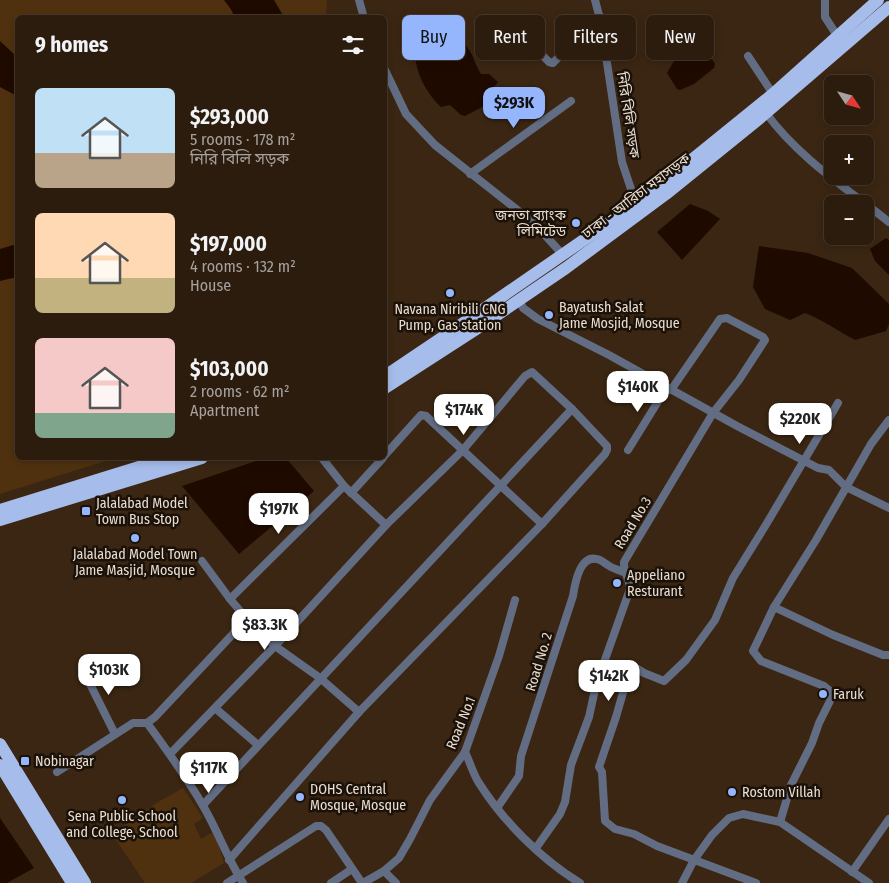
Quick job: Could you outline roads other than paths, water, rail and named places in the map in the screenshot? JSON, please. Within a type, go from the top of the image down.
[{"type":"highway","points":[[387,375],[636,204],[773,94],[878,0]]},
{"type":"highway","name":"ঢাকা - আরিচা মহাসড়ক","points":[[387,387],[566,268],[666,194],[766,113],[889,7]]},
{"type":"highway","points":[[0,502],[135,460]]},
{"type":"highway","points":[[0,510],[162,460]]},
{"type":"highway","points":[[0,520],[196,460]]},
{"type":"highway","points":[[0,526],[22,514]]},
{"type":"highway","points":[[0,744],[85,883]]},
{"type":"highway","points":[[0,765],[72,883]]},
{"type":"street","points":[[359,0],[363,15]]},
{"type":"street","name":"নিরি বিলি সড়ক","points":[[595,0],[599,15]]},
{"type":"street","points":[[825,0],[825,17],[838,37]]},
{"type":"street","points":[[748,56],[773,94]]},
{"type":"street","points":[[545,57],[553,63],[556,60]]},
{"type":"street","name":"নিরি বিলি সড়ক","points":[[606,60],[622,162],[636,204]]},
{"type":"street","points":[[387,74],[406,114],[416,126],[435,145],[470,174],[535,224],[563,255]]},
{"type":"street","points":[[470,174],[571,101]]},
{"type":"street","points":[[766,113],[780,133],[830,176],[889,222]]},
{"type":"street","points":[[519,300],[522,308],[538,318],[609,354],[713,413],[804,460],[829,470],[846,487],[889,508]]},
{"type":"street","name":"Road No.3","points":[[536,848],[560,814],[571,765],[589,717],[596,685],[630,589],[630,580],[624,569],[624,562],[713,413],[765,340],[763,337],[727,318],[720,319],[669,389]]},
{"type":"street","points":[[170,754],[275,646],[386,525],[463,450],[525,376],[532,372],[572,409],[607,446],[607,450],[542,524],[359,712],[229,860]]},
{"type":"street","points":[[628,450],[669,389]]},
{"type":"street","points":[[756,883],[726,870],[657,846],[634,834],[615,829],[605,821],[602,772],[599,767],[631,666],[664,681],[686,660],[715,620],[732,578],[838,403]]},
{"type":"street","points":[[203,805],[572,409]]},
{"type":"street","points":[[387,453],[421,415],[426,416],[542,524]]},
{"type":"street","points":[[780,822],[791,785],[832,698],[829,690],[824,686],[760,660],[753,651],[774,607],[816,540],[871,444],[889,420]]},
{"type":"street","points":[[324,460],[344,486],[386,525]]},
{"type":"street","points":[[351,493],[380,460]]},
{"type":"street","points":[[230,599],[344,486]]},
{"type":"street","name":"Road No. 2","points":[[497,808],[519,776],[521,756],[576,580],[583,566],[588,560],[600,560],[626,573]]},
{"type":"street","points":[[202,561],[247,619],[275,646],[320,678],[359,712]]},
{"type":"street","name":"Road No.1","points":[[363,883],[384,871],[398,858],[430,800],[465,752],[499,656],[515,600]]},
{"type":"street","points":[[774,607],[833,635],[883,655],[889,655]]},
{"type":"street","points":[[57,772],[133,723],[147,723],[156,717],[247,619]]},
{"type":"street","points":[[82,668],[115,734]]},
{"type":"street","points":[[215,708],[258,746]]},
{"type":"street","points":[[147,723],[170,754],[203,805],[229,860],[241,879]]},
{"type":"street","points":[[465,752],[478,782],[508,821],[563,872],[580,883]]},
{"type":"street","points":[[682,883],[694,860],[712,835],[728,818],[743,814],[780,822],[868,883]]},
{"type":"street","points":[[852,872],[889,819]]},
{"type":"street","points":[[227,883],[241,879],[316,826],[322,826],[326,830],[352,870],[363,883]]},
{"type":"street","points":[[331,883],[352,870]]},
{"type":"street","points":[[384,871],[396,883]]},
{"type":"place","name":"জনতা ব্যাংক লিমিটেড","points":[[576,223]]},
{"type":"place","name":"Navana Niribili CNG Pump, Gas station","points":[[450,293]]},
{"type":"place","name":"Bayatush Salat Jame Mosjid, Mosque","points":[[549,315]]},
{"type":"place","name":"Jalalabad Model Town Bus Stop","points":[[86,511]]},
{"type":"place","name":"Jalalabad Model Town Jame Masjid, Mosque","points":[[135,538]]},
{"type":"place","name":"Appeliano Resturant","points":[[617,583]]},
{"type":"place","name":"Faruk","points":[[823,694]]},
{"type":"place","name":"Nobinagar","points":[[25,761]]},
{"type":"place","name":"Rostom Villah","points":[[732,792]]},
{"type":"place","name":"DOHS Central Mosque, Mosque","points":[[300,797]]},
{"type":"place","name":"Sena Public School and College, School","points":[[122,800]]}]
